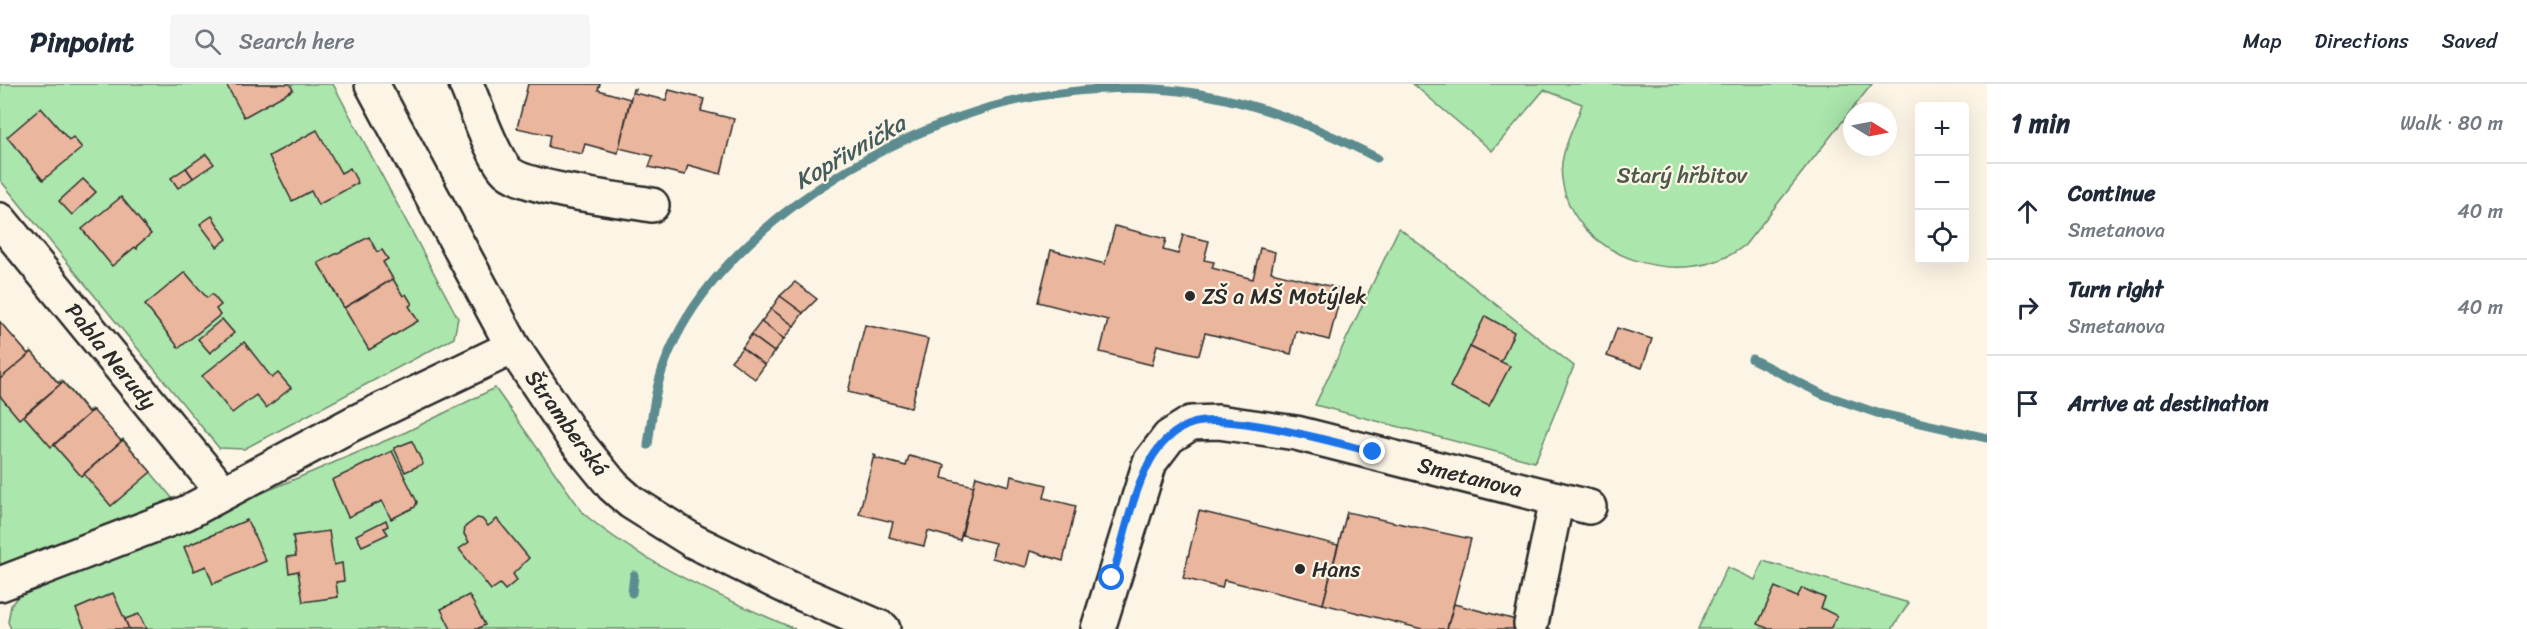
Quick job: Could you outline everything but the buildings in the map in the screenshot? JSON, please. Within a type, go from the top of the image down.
[{"type":"street","points":[[466,84],[501,162],[512,176],[533,183],[652,205]]},
{"type":"street","name":"Štramberská","points":[[378,86],[513,346],[596,468],[631,502],[693,541],[883,629]]},
{"type":"street","name":"Pabla Nerudy","points":[[0,220],[222,491]]},
{"type":"street","points":[[0,584],[186,513],[222,491],[352,424],[513,346]]},
{"type":"street","name":"Smetanova","points":[[1098,629],[1150,462],[1169,437],[1191,423],[1218,422],[1296,433],[1589,507]]},
{"type":"street","points":[[1531,624],[1557,499]]},
{"type":"green space","points":[[0,84],[333,84],[458,318],[454,338],[244,449],[219,448],[0,180]]},
{"type":"green space","name":"Starý hřbitov","points":[[1413,84],[1872,84],[1858,102],[1843,102],[1843,121],[1745,245],[1721,259],[1693,266],[1664,267],[1636,260],[1609,248],[1587,230],[1570,207],[1562,179],[1562,160],[1582,104],[1544,90],[1492,151]]},
{"type":"green space","points":[[1399,228],[1574,366],[1535,462],[1315,405]]},
{"type":"green space","points":[[0,322],[27,354],[31,351],[58,382],[62,380],[88,411],[91,409],[120,441],[123,439],[173,499],[0,565]]},
{"type":"green space","points":[[495,388],[584,514],[606,532],[685,579],[795,629],[11,629],[8,622],[11,605],[23,590],[118,554],[406,432]]},
{"type":"green space","points":[[1763,561],[1909,603],[1892,629],[1698,629],[1727,567],[1755,580]]},
{"type":"waterway","name":"Kopřivnička","points":[[648,445],[657,391],[666,360],[688,316],[718,275],[755,237],[798,203],[843,173],[938,125],[1004,103],[1047,95],[1113,89],[1156,89],[1214,96],[1242,103],[1297,121],[1377,158]]},
{"type":"waterway","name":"Kopřivnička","points":[[1752,359],[1822,394],[1877,413],[1987,438]]},
{"type":"waterway","name":"Kopřivnička","points":[[632,593],[634,575]]},
{"type":"place","name":"ZŠ a MŠ Motýlek","points":[[1190,296]]},
{"type":"place","name":"Hans","points":[[1300,569]]},
{"type":"route","points":[[1112,578],[1150,462],[1169,437],[1182,427],[1201,421],[1241,424],[1296,433],[1373,452]]}]
